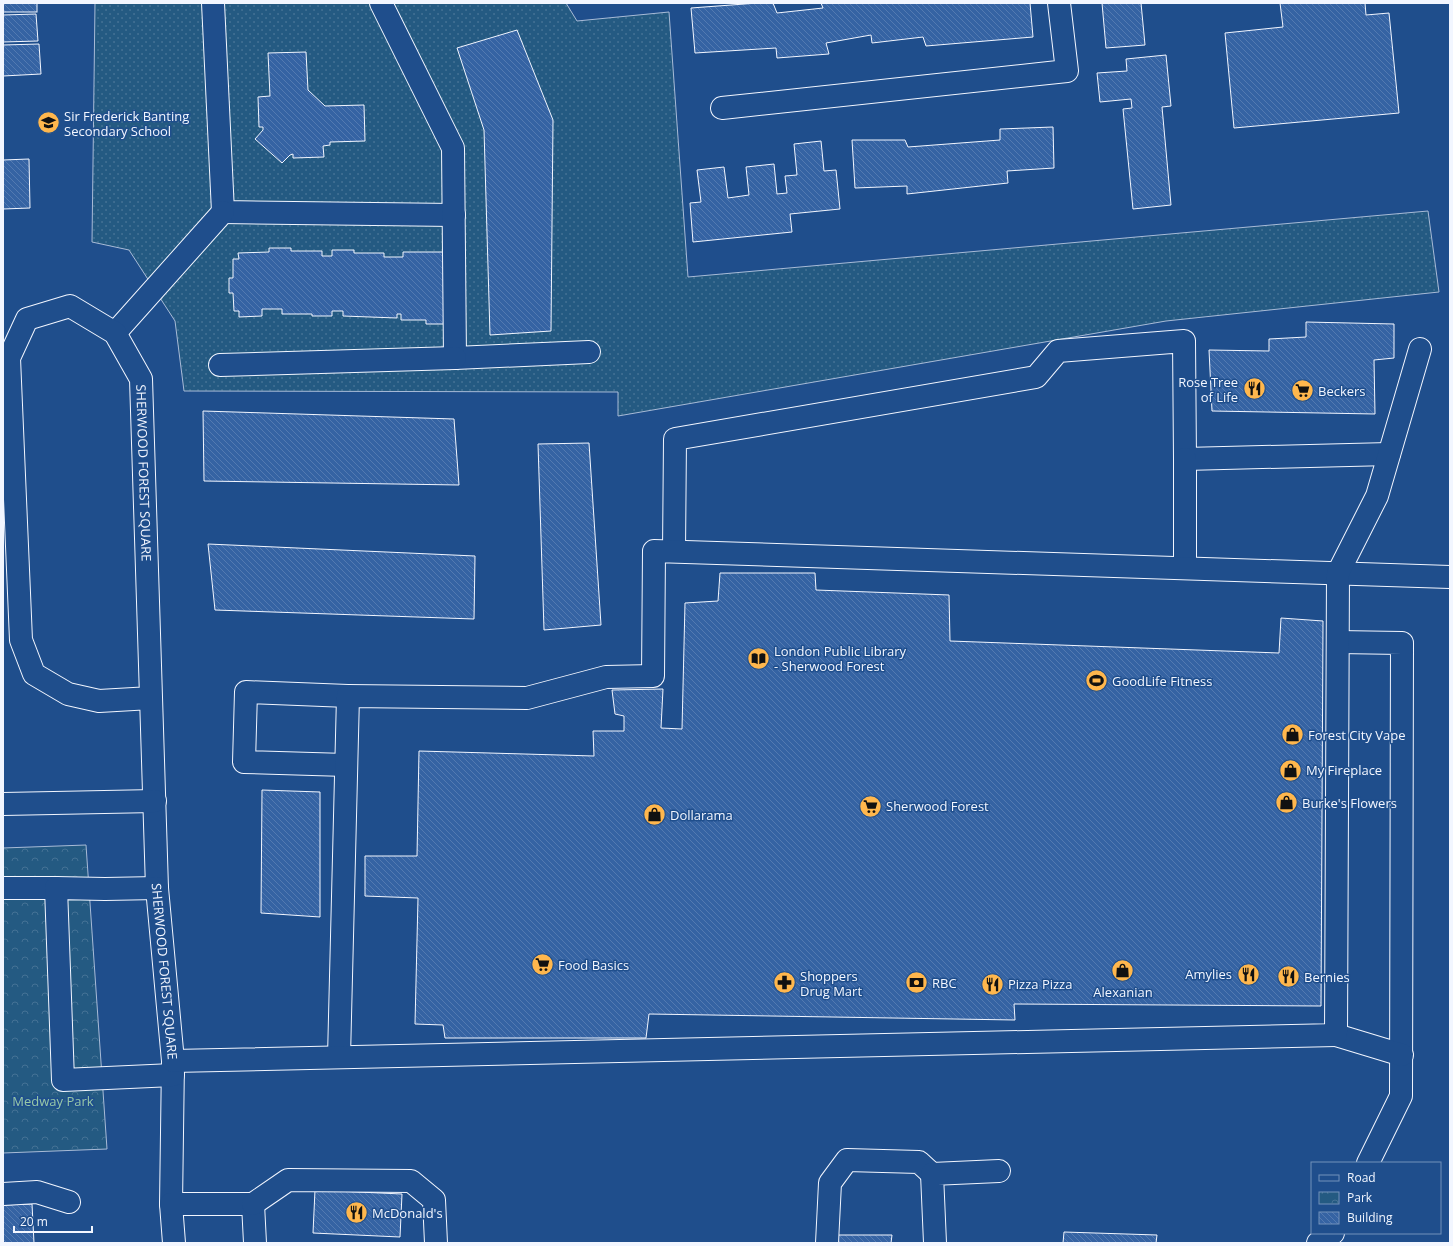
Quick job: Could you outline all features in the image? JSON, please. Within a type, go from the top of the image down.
[{"type":"street","points":[[151,698],[99,701],[68,694],[34,674],[21,640],[9,358],[27,319],[70,306],[116,333],[223,212],[213,3]]},
{"type":"street","points":[[381,3],[453,148],[455,358]]},
{"type":"street","points":[[722,108],[1067,71],[1059,3]]},
{"type":"street","points":[[223,212],[454,215]]},
{"type":"street","name":"SHERWOOD FOREST SQUARE","points":[[116,333],[141,379],[157,888],[173,1068],[171,1204],[174,1243]]},
{"type":"street","points":[[674,551],[675,439],[1036,377],[1058,351],[1184,341],[1186,458],[1185,568]]},
{"type":"street","points":[[1336,1035],[1338,572],[1377,496],[1420,349]]},
{"type":"street","points":[[220,365],[455,358],[589,352]]},
{"type":"street","points":[[1186,458],[1389,454]]},
{"type":"street","points":[[346,766],[244,762],[246,692],[348,696],[527,698],[606,677],[653,676],[654,551],[1450,576]]},
{"type":"street","points":[[1338,642],[1402,643],[1401,1096],[1368,1162]]},
{"type":"street","points":[[339,1057],[348,696]]},
{"type":"street","points":[[3,804],[155,801]]},
{"type":"street","points":[[3,888],[157,888]]},
{"type":"street","points":[[56,888],[63,1080],[173,1068],[339,1057],[1336,1035],[1402,1055]]},
{"type":"street","points":[[827,1243],[830,1183],[848,1160],[926,1168],[998,1171]]},
{"type":"street","points":[[926,1168],[935,1243]]},
{"type":"street","points":[[171,1204],[253,1204],[288,1180],[411,1181],[434,1200],[436,1243]]},
{"type":"street","points":[[3,1194],[37,1192],[69,1202]]},
{"type":"street","points":[[253,1204],[255,1243]]},
{"type":"street","points":[[1318,1243],[1332,1234]]},
{"type":"green space","points":[[95,3],[566,3],[577,21],[669,12],[688,277],[1428,211],[1439,292],[1166,321],[618,416],[618,392],[184,391],[175,321],[129,250],[92,242]]},
{"type":"green space","name":"Medway Park","points":[[86,845],[107,1149],[3,1153],[3,848]]},
{"type":"building","points":[[3,3],[37,3],[37,12],[3,12]]},
{"type":"building","points":[[773,3],[777,13],[823,8],[821,3],[1030,3],[1033,37],[926,46],[923,37],[872,43],[871,35],[826,43],[829,54],[777,58],[776,48],[695,53],[691,8]]},
{"type":"building","points":[[1102,3],[1141,3],[1145,45],[1106,48]]},
{"type":"building","points":[[1280,3],[1365,3],[1366,15],[1389,13],[1399,113],[1234,128],[1225,33],[1283,27]]},
{"type":"building","points":[[36,14],[38,41],[3,42],[3,15]]},
{"type":"building","points":[[517,30],[553,120],[551,331],[490,335],[484,130],[457,48]]},
{"type":"building","points":[[39,44],[41,74],[3,76],[3,45]]},
{"type":"building","points":[[306,52],[308,90],[325,106],[364,105],[365,141],[330,142],[330,145],[323,146],[324,157],[293,158],[293,154],[282,163],[255,139],[263,130],[263,127],[259,127],[258,97],[270,96],[268,53]]},
{"type":"building","points":[[1166,55],[1171,106],[1162,107],[1171,205],[1133,209],[1123,109],[1132,108],[1131,99],[1100,102],[1097,73],[1127,71],[1126,59]]},
{"type":"building","points":[[1053,127],[1054,168],[1007,171],[1008,183],[907,194],[907,186],[855,188],[852,140],[905,140],[908,147],[1000,140],[1000,129]]},
{"type":"building","points":[[821,141],[824,171],[836,170],[840,209],[790,214],[792,232],[693,242],[690,203],[701,202],[697,170],[724,167],[728,198],[749,195],[746,167],[774,164],[777,194],[787,193],[785,176],[797,175],[794,144]]},
{"type":"building","points":[[29,159],[30,208],[3,209],[3,160]]},
{"type":"building","points":[[269,248],[291,248],[291,251],[322,251],[322,256],[332,256],[332,250],[354,250],[354,253],[384,253],[384,257],[403,257],[403,252],[445,252],[445,324],[426,324],[426,320],[401,320],[401,314],[397,314],[397,318],[343,316],[343,311],[332,311],[332,316],[312,316],[312,314],[282,314],[282,309],[262,309],[262,316],[239,317],[239,311],[234,311],[233,293],[229,293],[229,278],[233,278],[233,259],[239,259],[238,253],[269,252]]},
{"type":"building","points":[[1306,322],[1394,324],[1394,358],[1374,360],[1375,414],[1212,411],[1209,350],[1269,351],[1269,339],[1306,337]]},
{"type":"building","points":[[203,411],[454,419],[459,485],[204,481]]},
{"type":"building","points":[[589,443],[601,625],[544,630],[538,444]]},
{"type":"building","points":[[208,544],[475,556],[474,619],[215,610]]},
{"type":"building","name":"Sherwood Forest","points":[[720,573],[815,573],[816,590],[949,595],[950,641],[1279,653],[1281,618],[1323,621],[1321,1006],[1014,1004],[1015,1020],[649,1014],[646,1038],[445,1038],[443,1025],[415,1024],[418,898],[365,896],[365,856],[417,856],[419,751],[594,756],[593,731],[624,731],[624,716],[615,714],[612,690],[663,689],[661,728],[682,729],[685,603],[718,601]]},
{"type":"building","points":[[262,790],[320,792],[320,917],[261,913]]},
{"type":"building","name":"McDonald's","points":[[315,1190],[402,1194],[400,1237],[313,1233]]},
{"type":"building","points":[[32,1204],[34,1243],[3,1243],[3,1205]]},
{"type":"building","points":[[1064,1232],[1157,1235],[1156,1243],[1063,1243]]},
{"type":"building","points":[[833,1235],[892,1235],[891,1243],[832,1243]]},
{"type":"place","name":"Sir Frederick Banting Secondary School","points":[[48,123]]},
{"type":"place","name":"Rose Tree of Life","points":[[1254,389]]},
{"type":"place","name":"Beckers","points":[[1303,391]]},
{"type":"place","name":"London Public Library - Sherwood Forest","points":[[758,658]]},
{"type":"place","name":"GoodLife Fitness","points":[[1096,681]]},
{"type":"place","name":"Forest City Vape","points":[[1292,735]]},
{"type":"place","name":"My Fireplace","points":[[1291,770]]},
{"type":"place","name":"Burke's Flowers","points":[[1287,803]]},
{"type":"place","name":"Sherwood Forest","points":[[870,806]]},
{"type":"place","name":"Dollarama","points":[[654,815]]},
{"type":"place","name":"Food Basics","points":[[542,965]]},
{"type":"place","name":"Alexanian","points":[[1123,970]]},
{"type":"place","name":"Amylies","points":[[1248,974]]},
{"type":"place","name":"Bernies","points":[[1289,977]]},
{"type":"place","name":"Shoppers Drug Mart","points":[[785,983]]},
{"type":"place","name":"RBC","points":[[916,983]]},
{"type":"place","name":"Pizza Pizza","points":[[992,984]]},
{"type":"place","name":"McDonald's","points":[[357,1213]]}]
